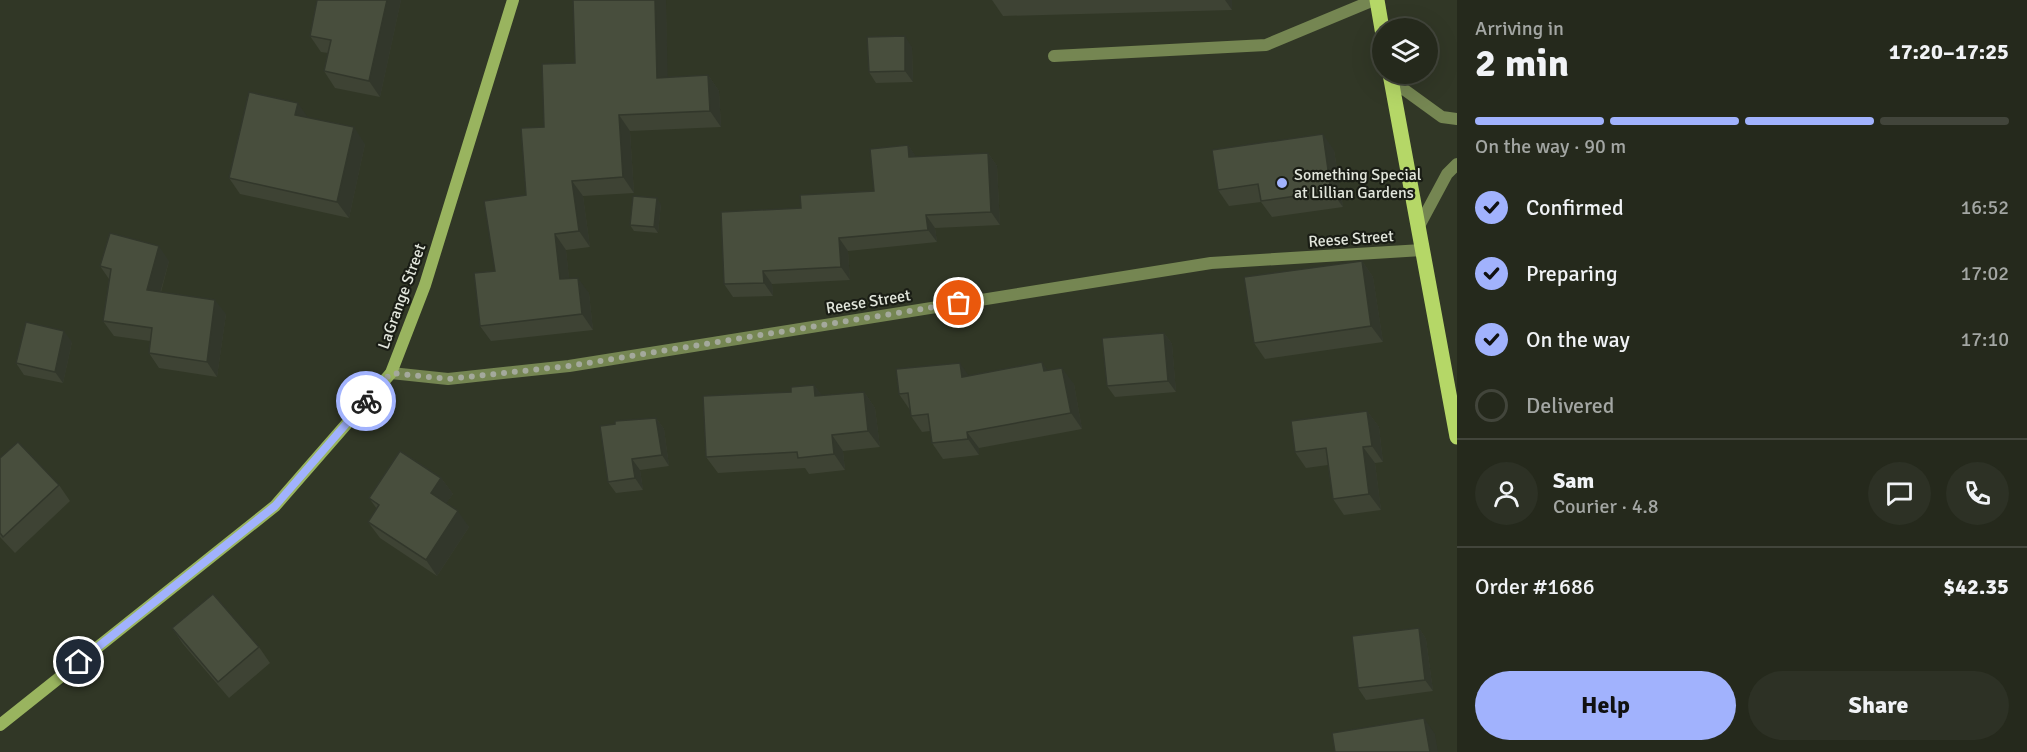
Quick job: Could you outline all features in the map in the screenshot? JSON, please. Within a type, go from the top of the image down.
[{"type":"main road","points":[[1376,0],[1380,18]]},
{"type":"main road","points":[[1392,84],[1457,437]]},
{"type":"street","name":"LaGrange Street","points":[[0,725],[275,506],[391,373],[424,285],[513,0]]},
{"type":"street","points":[[1054,56],[1266,45],[1376,0]]},
{"type":"street","points":[[1400,84],[1442,117],[1457,119]]},
{"type":"street","points":[[1418,228],[1447,174],[1457,164]]},
{"type":"street","name":"Reese Street","points":[[391,373],[448,379],[569,366],[1212,263],[1422,250]]},
{"type":"building","points":[[317,0],[387,0],[369,81],[324,71],[331,40],[310,36]]},
{"type":"building","points":[[573,0],[655,0],[657,78],[708,75],[710,111],[619,115],[623,177],[572,181],[579,231],[555,234],[560,279],[578,278],[582,314],[480,326],[474,273],[495,271],[484,201],[526,195],[521,128],[544,127],[542,64],[575,63]]},
{"type":"building","points":[[905,36],[905,71],[869,72],[867,37]]},
{"type":"building","points":[[249,92],[298,103],[295,115],[354,127],[337,202],[229,178]]},
{"type":"building","name":"Something Special at Lillian Gardens","points":[[1323,134],[1331,191],[1261,201],[1258,184],[1218,190],[1212,150]]},
{"type":"building","points":[[908,145],[909,157],[988,153],[991,212],[926,215],[928,230],[839,238],[841,267],[763,271],[764,283],[724,284],[721,212],[801,208],[800,195],[874,191],[870,149]]},
{"type":"building","points":[[633,196],[657,198],[654,227],[630,225]]},
{"type":"building","points":[[110,233],[159,246],[147,290],[215,300],[207,362],[149,353],[152,328],[103,321],[111,269],[100,266]]},
{"type":"building","points":[[1362,261],[1371,326],[1254,343],[1244,277]]},
{"type":"building","points":[[26,322],[64,331],[55,372],[16,363]]},
{"type":"building","points":[[1164,333],[1168,381],[1107,386],[1102,338]]},
{"type":"building","points":[[1042,362],[1044,371],[1062,368],[1071,413],[967,432],[968,439],[932,443],[928,414],[911,416],[908,393],[899,394],[896,369],[960,363],[962,377]]},
{"type":"building","points":[[814,385],[815,396],[864,392],[868,431],[832,435],[834,454],[798,458],[797,452],[706,457],[703,396],[791,392],[791,387]]},
{"type":"building","points":[[1367,411],[1372,446],[1363,447],[1369,494],[1333,499],[1326,448],[1295,452],[1291,421]]},
{"type":"building","points":[[656,418],[662,455],[632,459],[635,478],[608,482],[600,426],[615,424],[615,421]]},
{"type":"building","points":[[18,442],[59,485],[3,537],[0,533],[0,458]]},
{"type":"building","points":[[400,451],[441,478],[431,493],[458,511],[426,560],[368,522],[379,505],[369,498]]},
{"type":"building","points":[[213,594],[259,647],[218,682],[172,628]]},
{"type":"building","points":[[1419,628],[1425,680],[1358,688],[1352,636]]},
{"type":"building","points":[[1424,718],[1430,752],[1335,752],[1332,733]]},
{"type":"way so far","points":[[366,401],[391,373],[448,379],[569,366],[959,303]]},
{"type":"place","name":"Something Special at Lillian Gardens","points":[[1282,183]]},
{"type":"route","points":[[79,662],[275,506],[366,401]]}]
